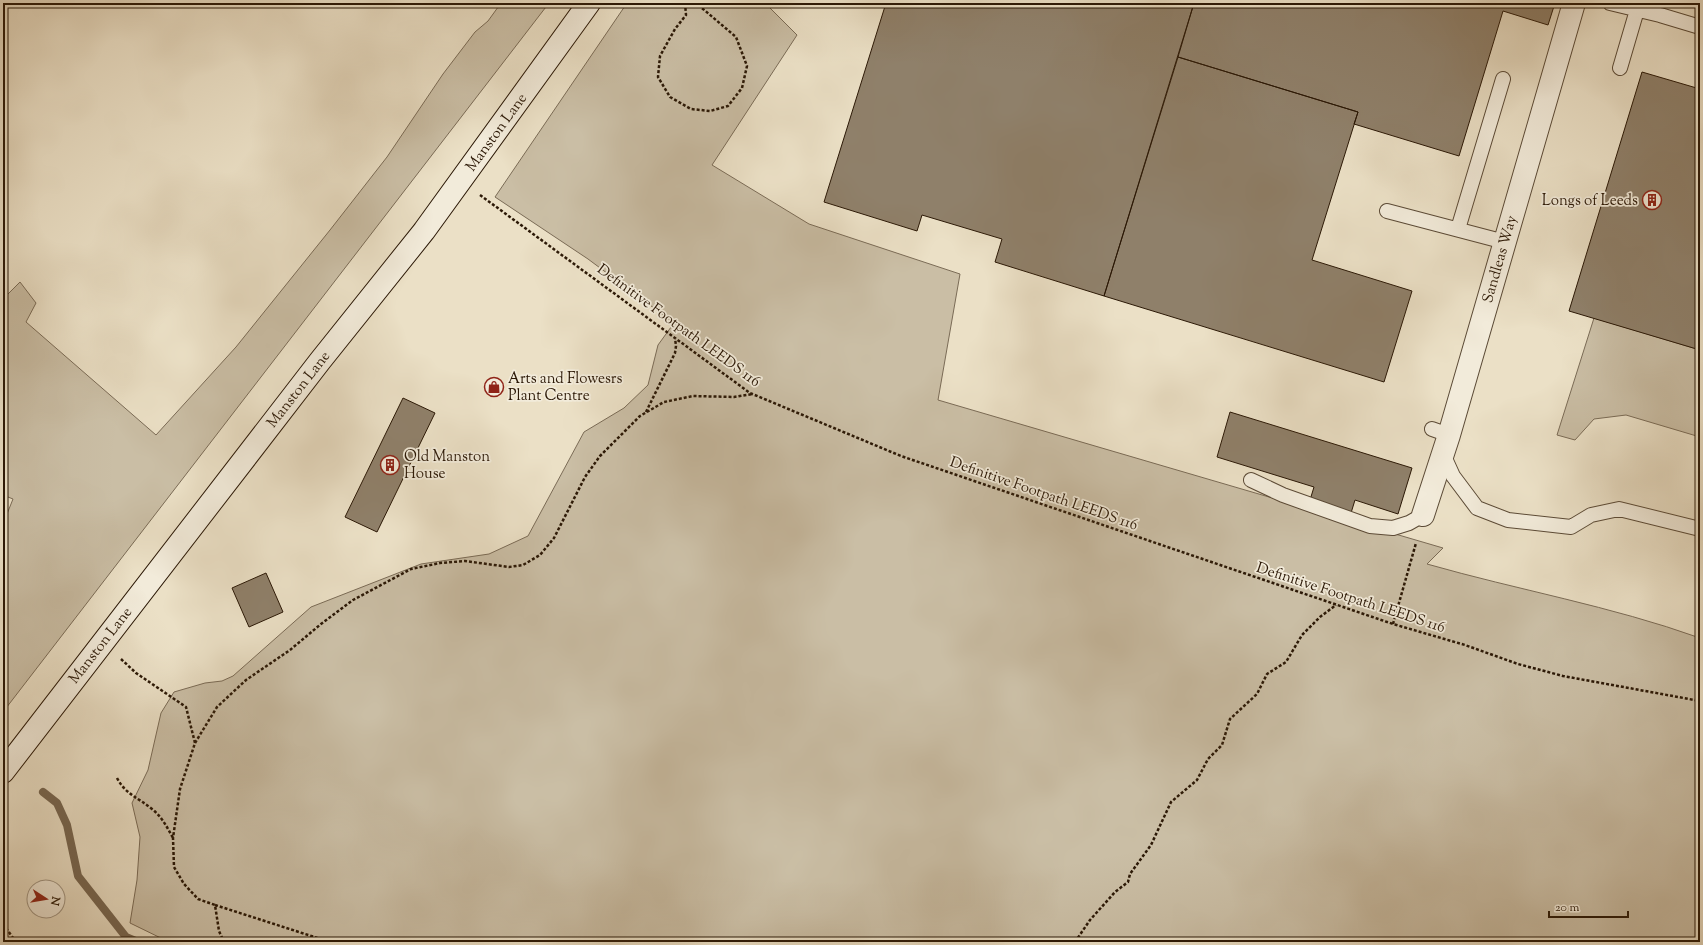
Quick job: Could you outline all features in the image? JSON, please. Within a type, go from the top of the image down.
[{"type":"street","name":"Manston Lane","points":[[3,772],[274,420],[461,181],[589,3]]},
{"type":"street","name":"Sandleas Way","points":[[1423,515],[1441,439],[1504,242],[1574,3]]},
{"type":"lane","points":[[1610,3],[1660,15],[1700,27]]},
{"type":"lane","points":[[1620,68],[1637,10]]},
{"type":"lane","points":[[1458,229],[1503,79]]},
{"type":"lane","points":[[1388,211],[1504,242]]},
{"type":"lane","points":[[1441,439],[1453,476],[1477,508],[1508,520],[1571,527],[1591,515],[1619,509],[1700,529]]},
{"type":"lane","points":[[1251,480],[1283,495],[1370,526],[1392,528],[1409,523],[1423,515]]},
{"type":"path","points":[[685,3],[686,15],[675,29],[660,56],[658,77],[670,97],[692,109],[710,111],[728,106],[742,88],[747,66],[736,37],[696,3]]},
{"type":"path","name":"Definitive Footpath LEEDS 116","points":[[461,181],[754,394],[901,456],[1336,605],[1393,624],[1465,645],[1518,664],[1563,676],[1700,701]]},
{"type":"path","points":[[645,413],[674,353],[676,346],[675,338]]},
{"type":"path","points":[[330,942],[198,899],[184,884],[174,867],[173,838],[180,789],[195,743],[216,707],[246,680],[290,650],[353,600],[411,569],[440,563],[465,561],[509,567],[523,565],[540,555],[554,538],[585,477],[600,456],[640,416],[645,413],[664,402],[693,396],[734,397],[754,394]]},
{"type":"path","points":[[1393,624],[1423,515]]},
{"type":"path","points":[[1075,942],[1090,920],[1115,892],[1128,882],[1130,874],[1151,845],[1171,802],[1197,780],[1208,760],[1222,744],[1230,719],[1257,694],[1268,674],[1286,662],[1302,636],[1320,617],[1336,605]]},
{"type":"path","points":[[102,643],[112,650],[136,673],[186,707],[195,743]]},
{"type":"path","points":[[117,778],[122,788],[152,809],[164,820],[173,838]]},
{"type":"path","points":[[215,905],[219,931],[224,942]]},
{"type":"path","points":[[3,924],[16,942]]},
{"type":"shaded area","points":[[501,3],[549,3],[3,712],[3,524],[13,499],[3,495],[3,299],[20,282],[36,303],[26,322],[156,435],[236,347],[330,230],[387,157],[443,74],[475,32],[488,21]]},
{"type":"shaded area","points":[[627,3],[765,3],[797,35],[712,165],[809,224],[960,274],[938,400],[1443,548],[1427,564],[1599,607],[1700,638],[1700,942],[169,942],[130,923],[137,880],[140,837],[132,803],[148,770],[161,713],[174,692],[205,683],[222,681],[233,676],[311,607],[421,564],[489,554],[528,536],[584,432],[624,408],[648,385],[658,345],[674,323],[588,259],[495,197]]},
{"type":"shaded area","points":[[1594,318],[1700,350],[1700,437],[1626,415],[1594,419],[1575,440],[1557,435]]},
{"type":"building","points":[[886,3],[1194,3],[1104,296],[995,262],[1002,239],[922,215],[917,231],[824,202]]},
{"type":"building","points":[[1194,3],[1555,3],[1548,25],[1503,11],[1459,156],[1354,124],[1358,112],[1178,57]]},
{"type":"building","points":[[1178,57],[1358,112],[1312,260],[1412,291],[1384,382],[1104,296]]},
{"type":"building","name":"Longs of Leeds","points":[[1642,72],[1700,89],[1700,350],[1569,311]]},
{"type":"building","name":"Old Manston House","points":[[403,398],[435,413],[377,532],[345,517]]},
{"type":"building","points":[[1230,412],[1412,468],[1398,514],[1355,500],[1351,513],[1310,500],[1314,487],[1217,457]]},
{"type":"building","points":[[266,573],[283,612],[249,627],[232,588]]},
{"type":"waterway","points":[[43,792],[57,803],[67,825],[78,876],[126,937],[138,942]]},
{"type":"place","name":"Longs of Leeds","points":[[1652,200]]},
{"type":"place","name":"Arts and Flowesrs Plant Centre","points":[[494,387]]},
{"type":"place","name":"Old Manston House","points":[[390,465]]}]
